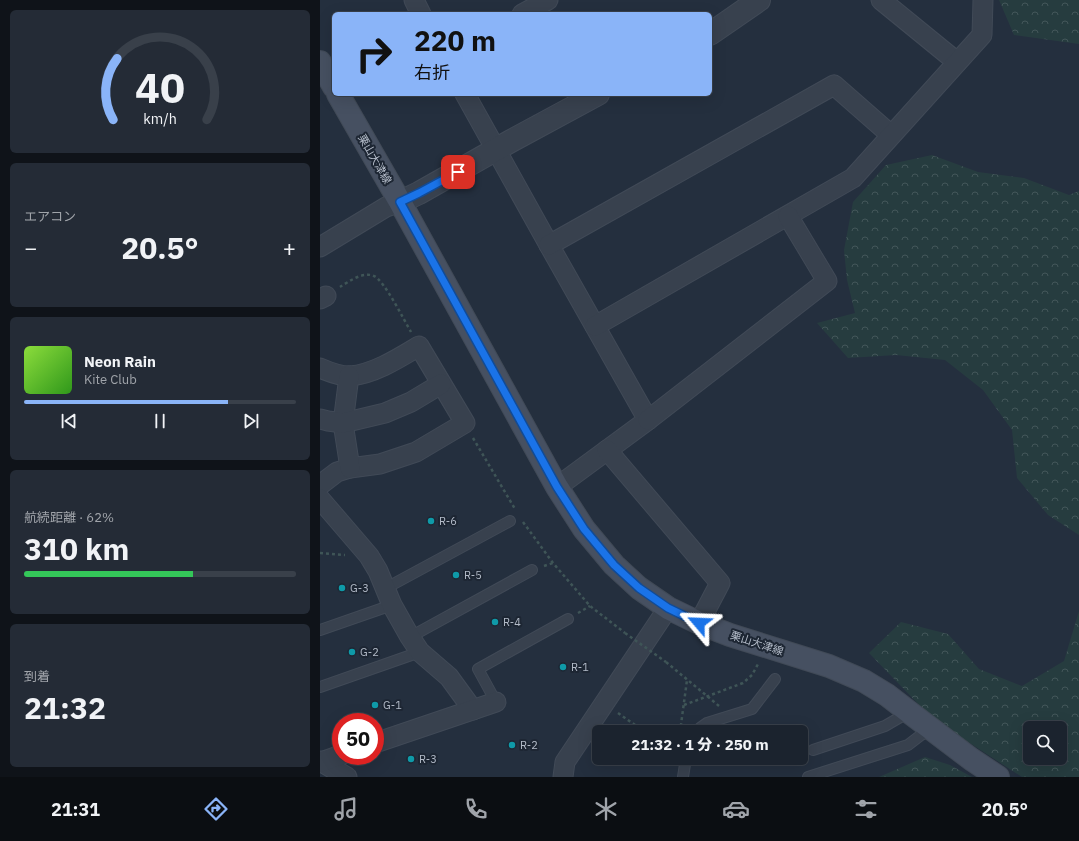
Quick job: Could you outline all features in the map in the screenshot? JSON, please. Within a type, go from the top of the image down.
[{"type":"main road","points":[[320,62],[332,83]]},
{"type":"main road","name":"栗山大津線","points":[[339,96],[400,202],[557,487],[584,529],[614,565],[639,588],[668,608],[699,623],[730,635],[828,666],[864,681],[887,695],[971,759],[998,777]]},
{"type":"street","points":[[414,0],[420,12]]},
{"type":"street","points":[[526,12],[548,0]]},
{"type":"street","points":[[712,33],[759,0]]},
{"type":"street","points":[[881,0],[957,62]]},
{"type":"street","points":[[595,326],[853,178],[982,35],[983,0]]},
{"type":"street","points":[[549,245],[834,85],[891,135]]},
{"type":"street","points":[[466,96],[648,420]]},
{"type":"street","points":[[320,247],[386,207],[419,193],[594,96]]},
{"type":"street","points":[[557,487],[648,420],[827,281],[788,216]]},
{"type":"street","points":[[320,368],[349,376],[367,373],[400,358],[419,346],[465,423],[416,452],[380,464],[350,468],[337,472],[320,485]]},
{"type":"street","points":[[349,376],[343,423],[350,468]]},
{"type":"street","points":[[320,419],[343,423],[385,413],[411,402],[441,384]]},
{"type":"street","points":[[607,450],[720,583],[699,623]]},
{"type":"street","points":[[320,499],[369,556],[378,571],[389,597],[415,644],[449,677],[473,710]]},
{"type":"street","points":[[563,777],[565,762],[668,608]]},
{"type":"street","points":[[384,741],[496,702]]},
{"type":"street","points":[[321,762],[332,758]]},
{"type":"street","points":[[321,762],[346,777]]},
{"type":"lane","points":[[320,630],[389,597],[515,518]]},
{"type":"lane","points":[[320,687],[415,644],[532,570]]},
{"type":"lane","points":[[496,702],[478,668],[568,619]]},
{"type":"lane","points":[[704,725],[730,715],[752,709],[775,679]]},
{"type":"lane","points":[[813,750],[885,726],[909,712]]},
{"type":"lane","points":[[809,777],[908,745],[931,729]]},
{"type":"lane","points":[[683,777],[685,765]]},
{"type":"path","points":[[323,297],[352,279],[362,275],[373,275],[382,282],[419,346]]},
{"type":"path","points":[[465,423],[515,509]]},
{"type":"path","points":[[515,518],[590,606],[624,633],[666,662],[730,715]]},
{"type":"path","points":[[684,705],[743,683],[752,675],[758,664]]},
{"type":"path","points":[[681,725],[688,680]]},
{"type":"path","points":[[605,703],[635,725]]},
{"type":"green space","points":[[999,0],[1079,0],[1079,44],[1014,35]]},
{"type":"green space","points":[[932,155],[978,172],[1024,178],[1069,195],[1079,191],[1079,535],[1048,515],[1017,478],[1012,430],[983,390],[945,360],[896,355],[848,358],[817,323],[855,313],[847,280],[844,250],[853,202],[886,165]]},
{"type":"green space","points":[[1079,611],[1079,777],[1022,777],[927,713],[869,653],[901,622],[948,634],[979,669],[1022,686],[1064,661]]},
{"type":"green space","points":[[925,757],[950,765],[972,777],[879,777]]},
{"type":"place","name":"R-6","points":[[431,521]]},
{"type":"place","name":"R-5","points":[[456,575]]},
{"type":"place","name":"G-3","points":[[342,588]]},
{"type":"place","name":"R-4","points":[[495,622]]},
{"type":"place","name":"G-2","points":[[352,652]]},
{"type":"place","name":"R-1","points":[[563,667]]},
{"type":"place","name":"G-1","points":[[375,705]]},
{"type":"place","name":"R-2","points":[[512,745]]},
{"type":"place","name":"R-3","points":[[411,759]]},
{"type":"route","points":[[458,172],[400,202],[557,487],[584,529],[614,565],[639,588],[668,608],[699,623]]}]
